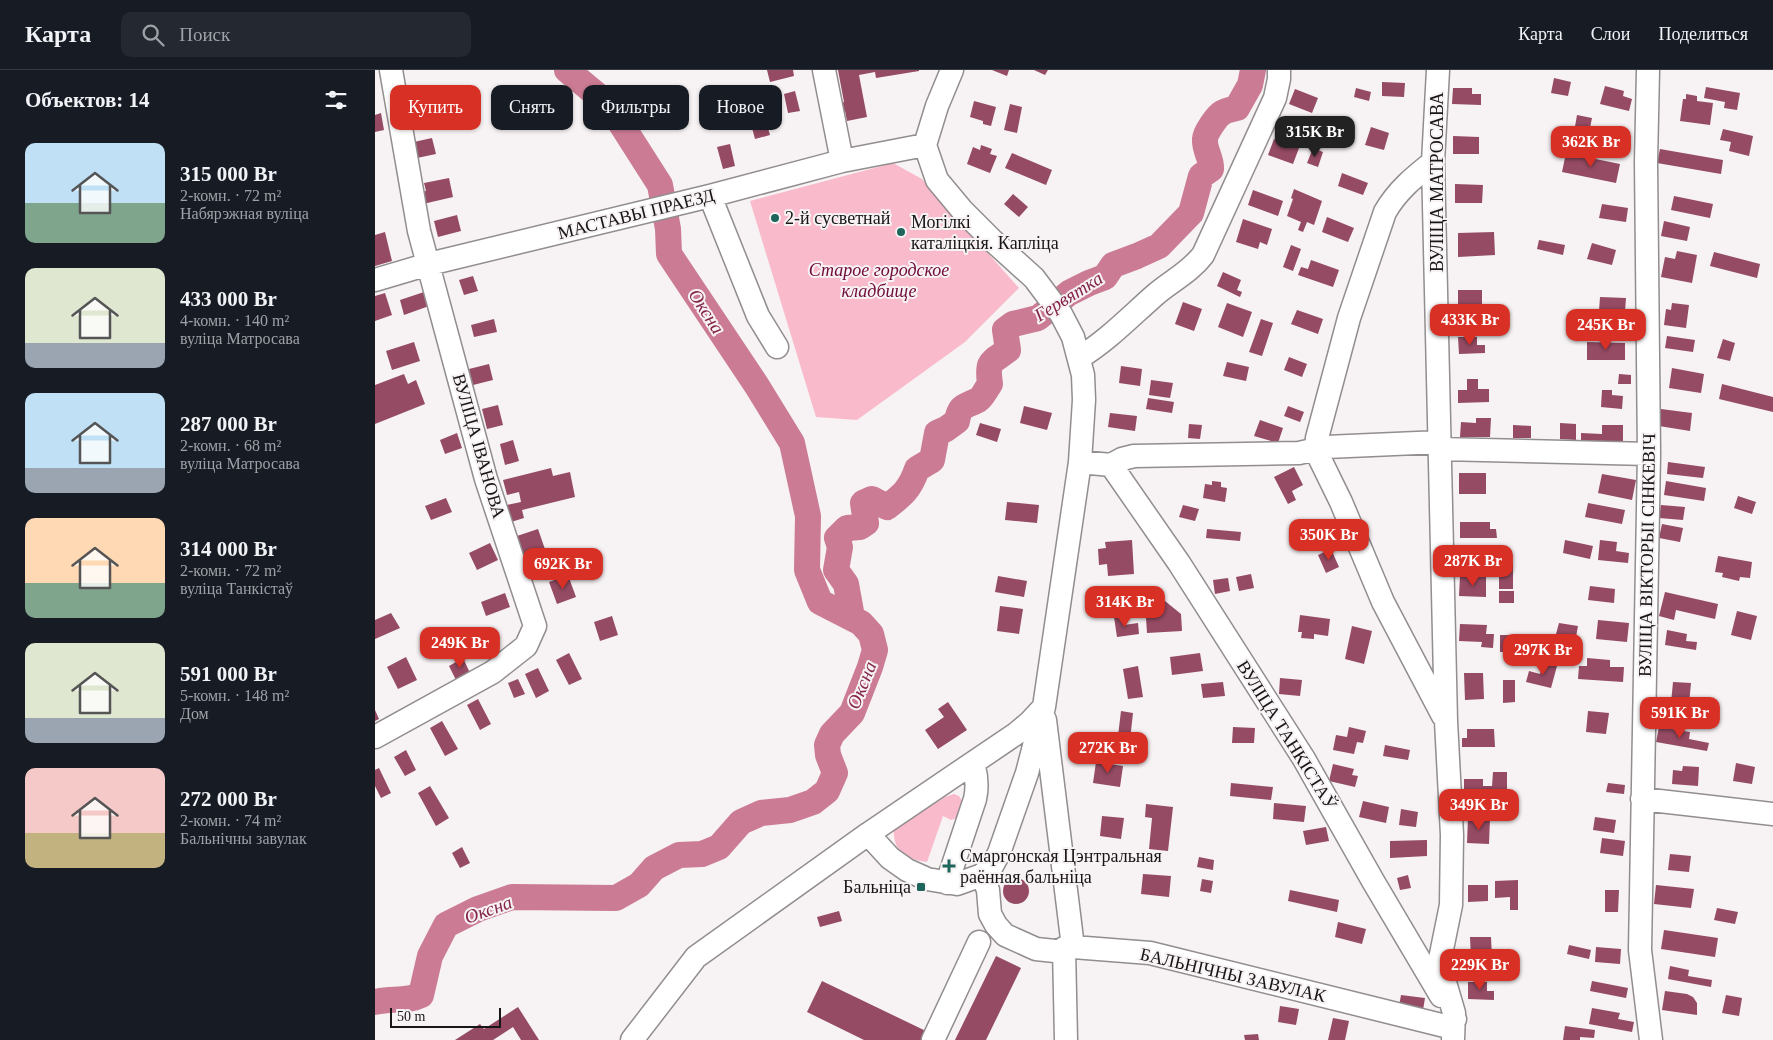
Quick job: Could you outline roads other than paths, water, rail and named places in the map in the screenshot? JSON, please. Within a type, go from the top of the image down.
[{"type":"street","name":"ВУЛІЦА ІВАНОВА","points":[[375,737],[493,672],[526,646],[535,626],[486,479],[418,222],[391,70]]},
{"type":"street","points":[[824,70],[842,161]]},
{"type":"street","points":[[868,834],[890,858],[907,870],[927,879],[957,884],[970,881],[982,875],[992,866],[999,853],[1027,773],[1043,707],[1080,462],[1085,400],[1083,375],[1073,337],[1061,314],[1034,278],[987,234],[937,180],[925,145],[937,106],[953,70]]},
{"type":"street","points":[[1079,358],[1111,336],[1156,294],[1193,268],[1203,255],[1275,98],[1278,88],[1279,70]]},
{"type":"street","name":"ВУЛІЦА МАТРОСАВА","points":[[1438,70],[1433,162],[1446,721],[1452,834],[1448,923],[1440,959],[1454,1030]]},
{"type":"street","name":"ВУЛІЦА ВІКТОРЫІ СІНКЕВІЧ","points":[[1648,70],[1646,162],[1649,454],[1640,950],[1651,1040]]},
{"type":"street","name":"МАСТАВЫ ПРАЕЗД","points":[[375,280],[429,264],[710,196],[842,161],[925,145]]},
{"type":"street","points":[[1433,162],[1411,179],[1394,196],[1385,212],[1349,318],[1317,438],[1316,449],[1341,502],[1383,602],[1446,721]]},
{"type":"street","points":[[710,196],[758,316],[777,347]]},
{"type":"street","points":[[1080,462],[1111,465],[1122,459],[1134,456],[1299,453],[1316,449],[1440,446],[1649,454]]},
{"type":"street","name":"ВУЛІЦА ТАНКІСТАЎ","points":[[1111,465],[1179,563],[1305,759],[1454,1030],[1466,1040]]},
{"type":"street","points":[[632,1040],[696,957],[868,834],[1017,734],[1043,707]]},
{"type":"street","points":[[1043,707],[1069,948],[1066,1040]]},
{"type":"street","points":[[947,883],[975,799],[977,774],[973,763]]},
{"type":"street","points":[[1642,799],[1773,814]]},
{"type":"street","name":"БАЛЬНІЧНЫ ЗАВУЛАК","points":[[982,875],[988,890],[990,914],[996,924],[1005,935],[1036,949],[1055,951],[1069,948],[1150,953],[1445,1026],[1450,1024],[1454,1030]]},
{"type":"street","points":[[933,1040],[979,942]]},
{"type":"waterway","name":"Оксна","points":[[375,1002],[421,995],[430,956],[446,925],[478,909],[512,897],[616,898],[639,885],[654,868],[679,855],[702,854],[719,847],[741,822],[761,813],[790,810],[813,802],[827,791],[835,773],[828,755],[827,745],[832,734],[852,713],[875,650],[871,634],[861,623],[820,602],[807,570],[808,516],[792,443],[757,386],[669,254],[668,229],[660,185],[609,105],[567,70]]},
{"type":"waterway","name":"Гервятка","points":[[852,617],[846,584],[836,570],[840,547],[837,538],[847,528],[860,527],[866,523],[863,503],[872,499],[887,507],[905,491],[912,482],[917,469],[932,460],[937,433],[957,421],[962,409],[966,405],[980,399],[990,384],[989,371],[991,363],[1008,350],[1005,330],[1013,324],[1038,318],[1069,293],[1105,277],[1113,265],[1159,246],[1191,213],[1201,176],[1211,169],[1205,143],[1207,133],[1220,115],[1225,111],[1237,108],[1250,85],[1253,70]]},
{"type":"place","name":"2-й сусветнай","points":[[775,218]]},
{"type":"place","name":"Могілкі каталіцкія. Капліца","points":[[901,232]]},
{"type":"place","name":"Смаргонская Цэнтральная раённая бальніца","points":[[949,866]]},
{"type":"place","name":"Бальніца","points":[[921,887]]},
{"type":"park label","name":"Старое городское кладбище","points":[[879,280]]}]
